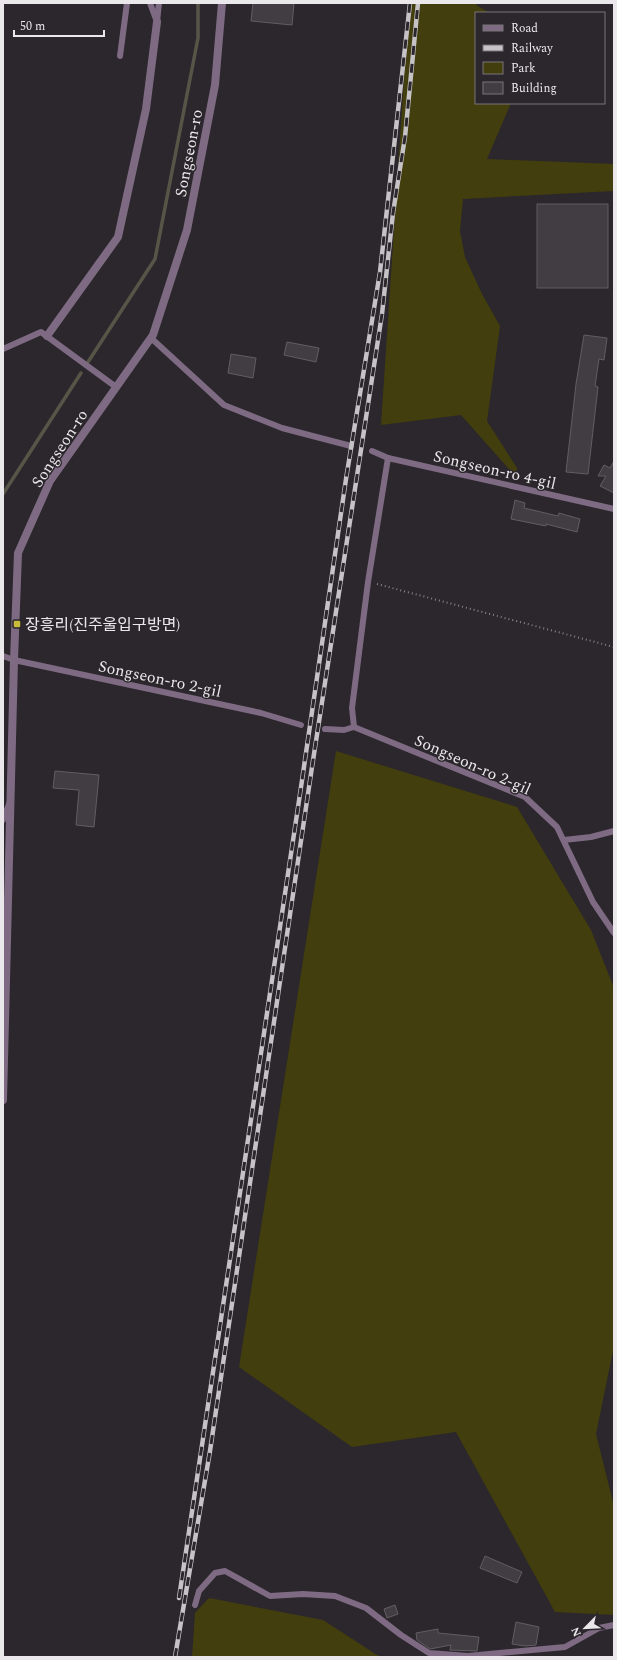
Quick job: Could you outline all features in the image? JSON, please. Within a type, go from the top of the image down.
[{"type":"street","name":"Songseon-ro","points":[[3,1100],[10,800],[18,553],[50,481],[151,338],[187,230],[215,85],[222,3]]},
{"type":"street","points":[[47,336],[118,237],[146,109],[157,22]]},
{"type":"lane","points":[[120,56],[127,3]]},
{"type":"lane","points":[[150,3],[157,22]]},
{"type":"lane","points":[[157,22],[159,3]]},
{"type":"lane","points":[[3,349],[41,332],[116,387]]},
{"type":"lane","points":[[151,338],[224,405],[282,428],[351,446]]},
{"type":"lane","name":"Songseon-ro 4-gil","points":[[372,452],[388,458],[614,509]]},
{"type":"lane","points":[[354,727],[352,708],[368,582],[388,458]]},
{"type":"lane","name":"Songseon-ro 2-gil","points":[[3,656],[14,660],[261,713],[301,725]]},
{"type":"lane","name":"Songseon-ro 2-gil","points":[[325,729],[344,730],[354,727],[525,797],[557,827],[593,902],[614,933]]},
{"type":"lane","points":[[3,820],[10,800]]},
{"type":"lane","points":[[564,840],[591,837],[614,831]]},
{"type":"lane","points":[[195,1605],[199,1591],[215,1573],[225,1571],[270,1596],[303,1594],[335,1596],[366,1608],[401,1635],[428,1653],[468,1656],[565,1647],[599,1628],[614,1625]]},
{"type":"path","points":[[368,582],[614,647]]},
{"type":"green space","points":[[409,3],[479,3],[476,5],[488,12],[475,12],[475,104],[511,104],[487,159],[614,164],[614,191],[463,199],[460,231],[465,257],[482,294],[500,326],[487,421],[517,468],[516,477],[461,415],[381,425]]},
{"type":"green space","points":[[336,751],[517,807],[591,930],[614,988],[614,1346],[596,1434],[614,1506],[614,1615],[555,1612],[456,1432],[352,1447],[239,1367]]},
{"type":"green space","points":[[209,1598],[323,1620],[377,1655],[383,1657],[192,1657],[195,1613]]},
{"type":"building","points":[[253,3],[294,3],[292,25],[251,21]]},
{"type":"building","points":[[537,204],[608,204],[608,288],[537,288]]},
{"type":"building","points":[[584,335],[607,338],[604,360],[599,359],[595,386],[598,387],[588,474],[566,472],[576,384]]},
{"type":"building","points":[[287,342],[319,348],[316,362],[284,355]]},
{"type":"building","points":[[231,354],[256,358],[253,378],[228,373]]},
{"type":"building","points":[[614,461],[614,493],[600,486],[606,476],[598,476],[604,465],[610,468]]},
{"type":"building","points":[[515,500],[525,503],[524,508],[558,516],[559,513],[580,519],[577,532],[546,524],[546,526],[511,519]]},
{"type":"building","points":[[55,771],[99,775],[94,827],[76,825],[79,790],[53,788]]},
{"type":"building","points":[[485,1556],[522,1572],[517,1583],[480,1568]]},
{"type":"building","points":[[395,1605],[398,1614],[387,1618],[384,1609]]},
{"type":"building","points":[[516,1622],[539,1627],[536,1645],[525,1646],[512,1644]]},
{"type":"building","points":[[438,1629],[438,1633],[479,1637],[477,1651],[450,1650],[451,1645],[430,1649],[417,1640],[416,1633]]},
{"type":"waterway","points":[[88,362],[155,259],[198,38],[198,3]]},
{"type":"waterway","points":[[3,494],[81,373]]},
{"type":"railway","points":[[179,1598],[346,479],[380,272],[410,3]]},
{"type":"railway","points":[[175,1657],[210,1451],[312,767],[382,314],[393,213],[405,137],[418,3]]},
{"type":"place","name":"장흥리(진주울입구방면)","points":[[17,624]]}]
